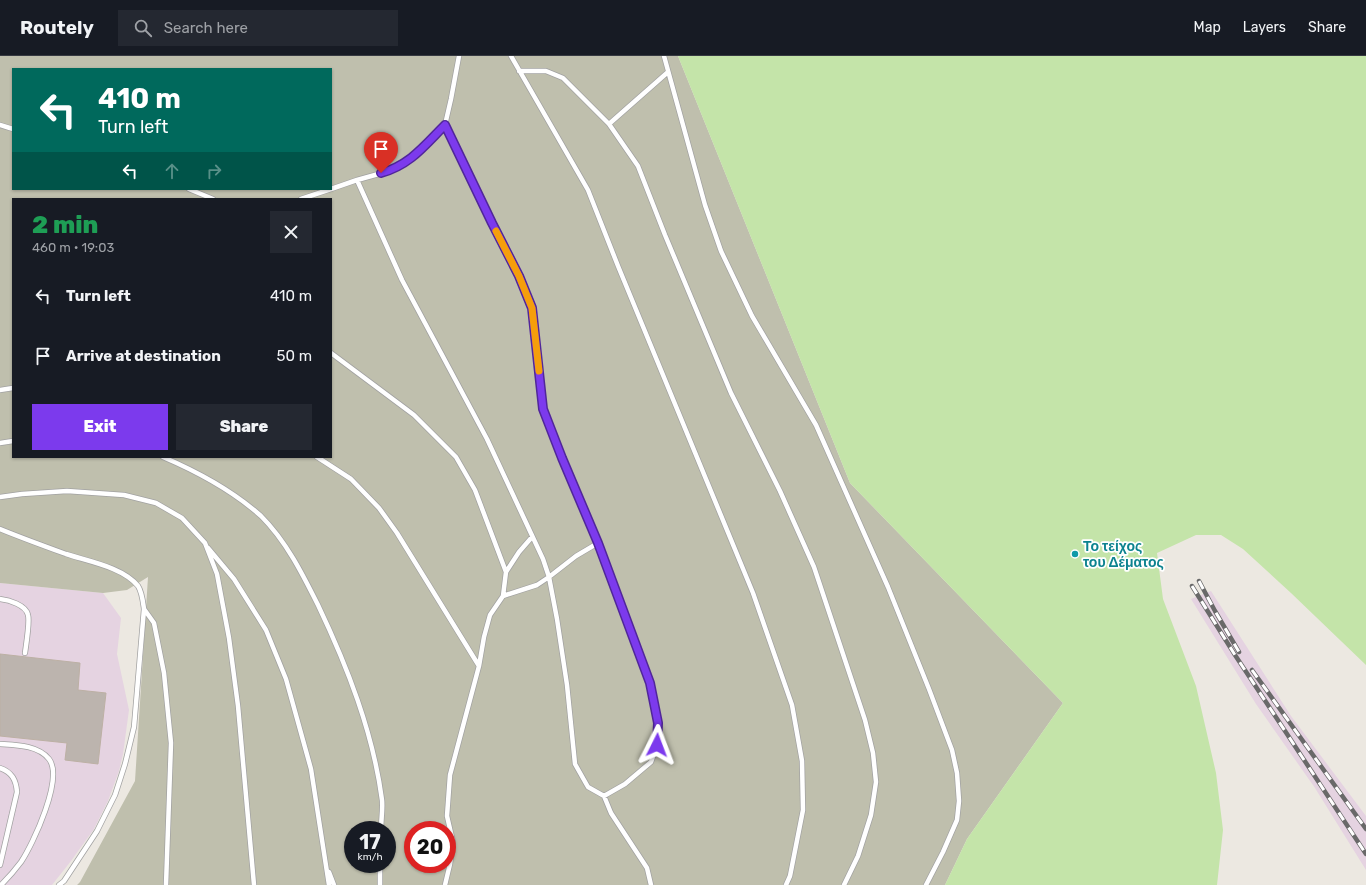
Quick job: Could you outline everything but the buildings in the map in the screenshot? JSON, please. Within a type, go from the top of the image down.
[{"type":"lane","points":[[332,189],[393,170],[415,156],[445,125],[459,56]]},
{"type":"lane","points":[[511,56],[588,190],[753,593],[792,705],[802,761],[802,810],[790,876],[786,885]]},
{"type":"lane","points":[[664,56],[705,204],[721,251],[752,316],[816,425],[888,587],[929,688],[952,750],[957,773],[959,801],[957,820],[926,885]]},
{"type":"lane","points":[[519,71],[546,71],[563,78],[609,124],[638,166],[731,393],[780,491],[814,567],[865,720],[873,753],[876,782],[868,822],[858,856],[844,885]]},
{"type":"lane","points":[[609,124],[668,72]]},
{"type":"lane","points":[[0,125],[12,129]]},
{"type":"lane","points":[[445,125],[519,276],[532,308],[543,409],[598,543],[650,683],[658,723],[657,745],[651,762],[625,784],[604,796]]},
{"type":"lane","points":[[357,180],[402,280],[487,439],[543,559],[549,577],[557,619],[567,685],[575,764],[588,787],[604,796],[611,813],[647,868],[651,885]]},
{"type":"lane","points":[[191,190],[211,198]]},
{"type":"lane","points":[[304,198],[328,190]]},
{"type":"lane","points":[[332,354],[414,415],[456,457],[475,490],[506,572]]},
{"type":"lane","points":[[0,390],[12,388]]},
{"type":"lane","points":[[0,443],[12,441]]},
{"type":"lane","points":[[166,458],[193,469],[231,492],[261,516],[278,536],[300,569],[330,631],[348,673],[363,716],[382,801],[381,821]]},
{"type":"lane","points":[[319,458],[351,479],[379,508],[398,533],[479,666]]},
{"type":"lane","points":[[0,497],[67,491],[124,496],[156,503],[182,518],[205,543],[234,579],[266,630],[286,679],[311,769],[329,885]]},
{"type":"lane","points":[[0,529],[30,541],[115,570],[138,586],[142,596],[144,609],[134,727],[125,764],[115,795],[97,831],[64,881],[59,885]]},
{"type":"lane","points":[[445,885],[453,842],[447,816],[450,775],[479,666],[484,637],[490,615],[503,596],[506,572],[532,536]]},
{"type":"lane","points":[[205,543],[217,574],[230,646],[238,706],[254,885]]},
{"type":"lane","points":[[503,596],[537,585],[576,556],[598,543]]},
{"type":"lane","points":[[0,599],[9,600],[23,607],[28,615],[26,653]]},
{"type":"lane","points":[[144,609],[154,623],[164,673],[171,743],[166,885]]},
{"type":"lane","points":[[0,744],[23,746],[42,753],[49,759],[54,775],[50,796],[35,837],[21,861],[1,885]]},
{"type":"lane","points":[[0,768],[14,778],[17,792],[0,865]]},
{"type":"lane","points":[[326,866],[334,885]]},
{"type":"lane","points":[[380,873],[380,885]]},
{"type":"shaded area","points":[[0,56],[678,56],[850,483],[1063,703],[967,839],[945,885],[77,885],[135,781],[148,577],[127,590],[103,593],[0,583]]},
{"type":"shaded area","points":[[0,583],[103,593],[121,618],[117,654],[129,710],[119,771],[108,801],[94,829],[52,885],[0,885]]},
{"type":"shaded area","points":[[1211,591],[1291,716],[1366,816],[1366,870],[1315,788],[1256,704],[1191,599]]},
{"type":"green space","points":[[678,56],[1366,56],[1366,665],[1243,549],[1221,535],[1196,535],[1157,553],[1163,599],[1196,686],[1216,773],[1223,830],[1217,885],[945,885],[967,839],[1063,703],[850,483]]},
{"type":"railway","points":[[1199,581],[1239,652]]},
{"type":"railway","points":[[1192,586],[1235,655],[1366,854]]},
{"type":"railway","points":[[1252,670],[1366,829]]},
{"type":"slow traffic","points":[[496,231],[519,276],[532,308],[539,371]]},
{"type":"place","name":"Το τείχος του Δέματος","points":[[1075,554]]},
{"type":"route","points":[[381,173],[393,170],[415,156],[445,125],[519,276],[532,308],[543,409],[598,543],[650,683],[658,723],[657,745]]}]
